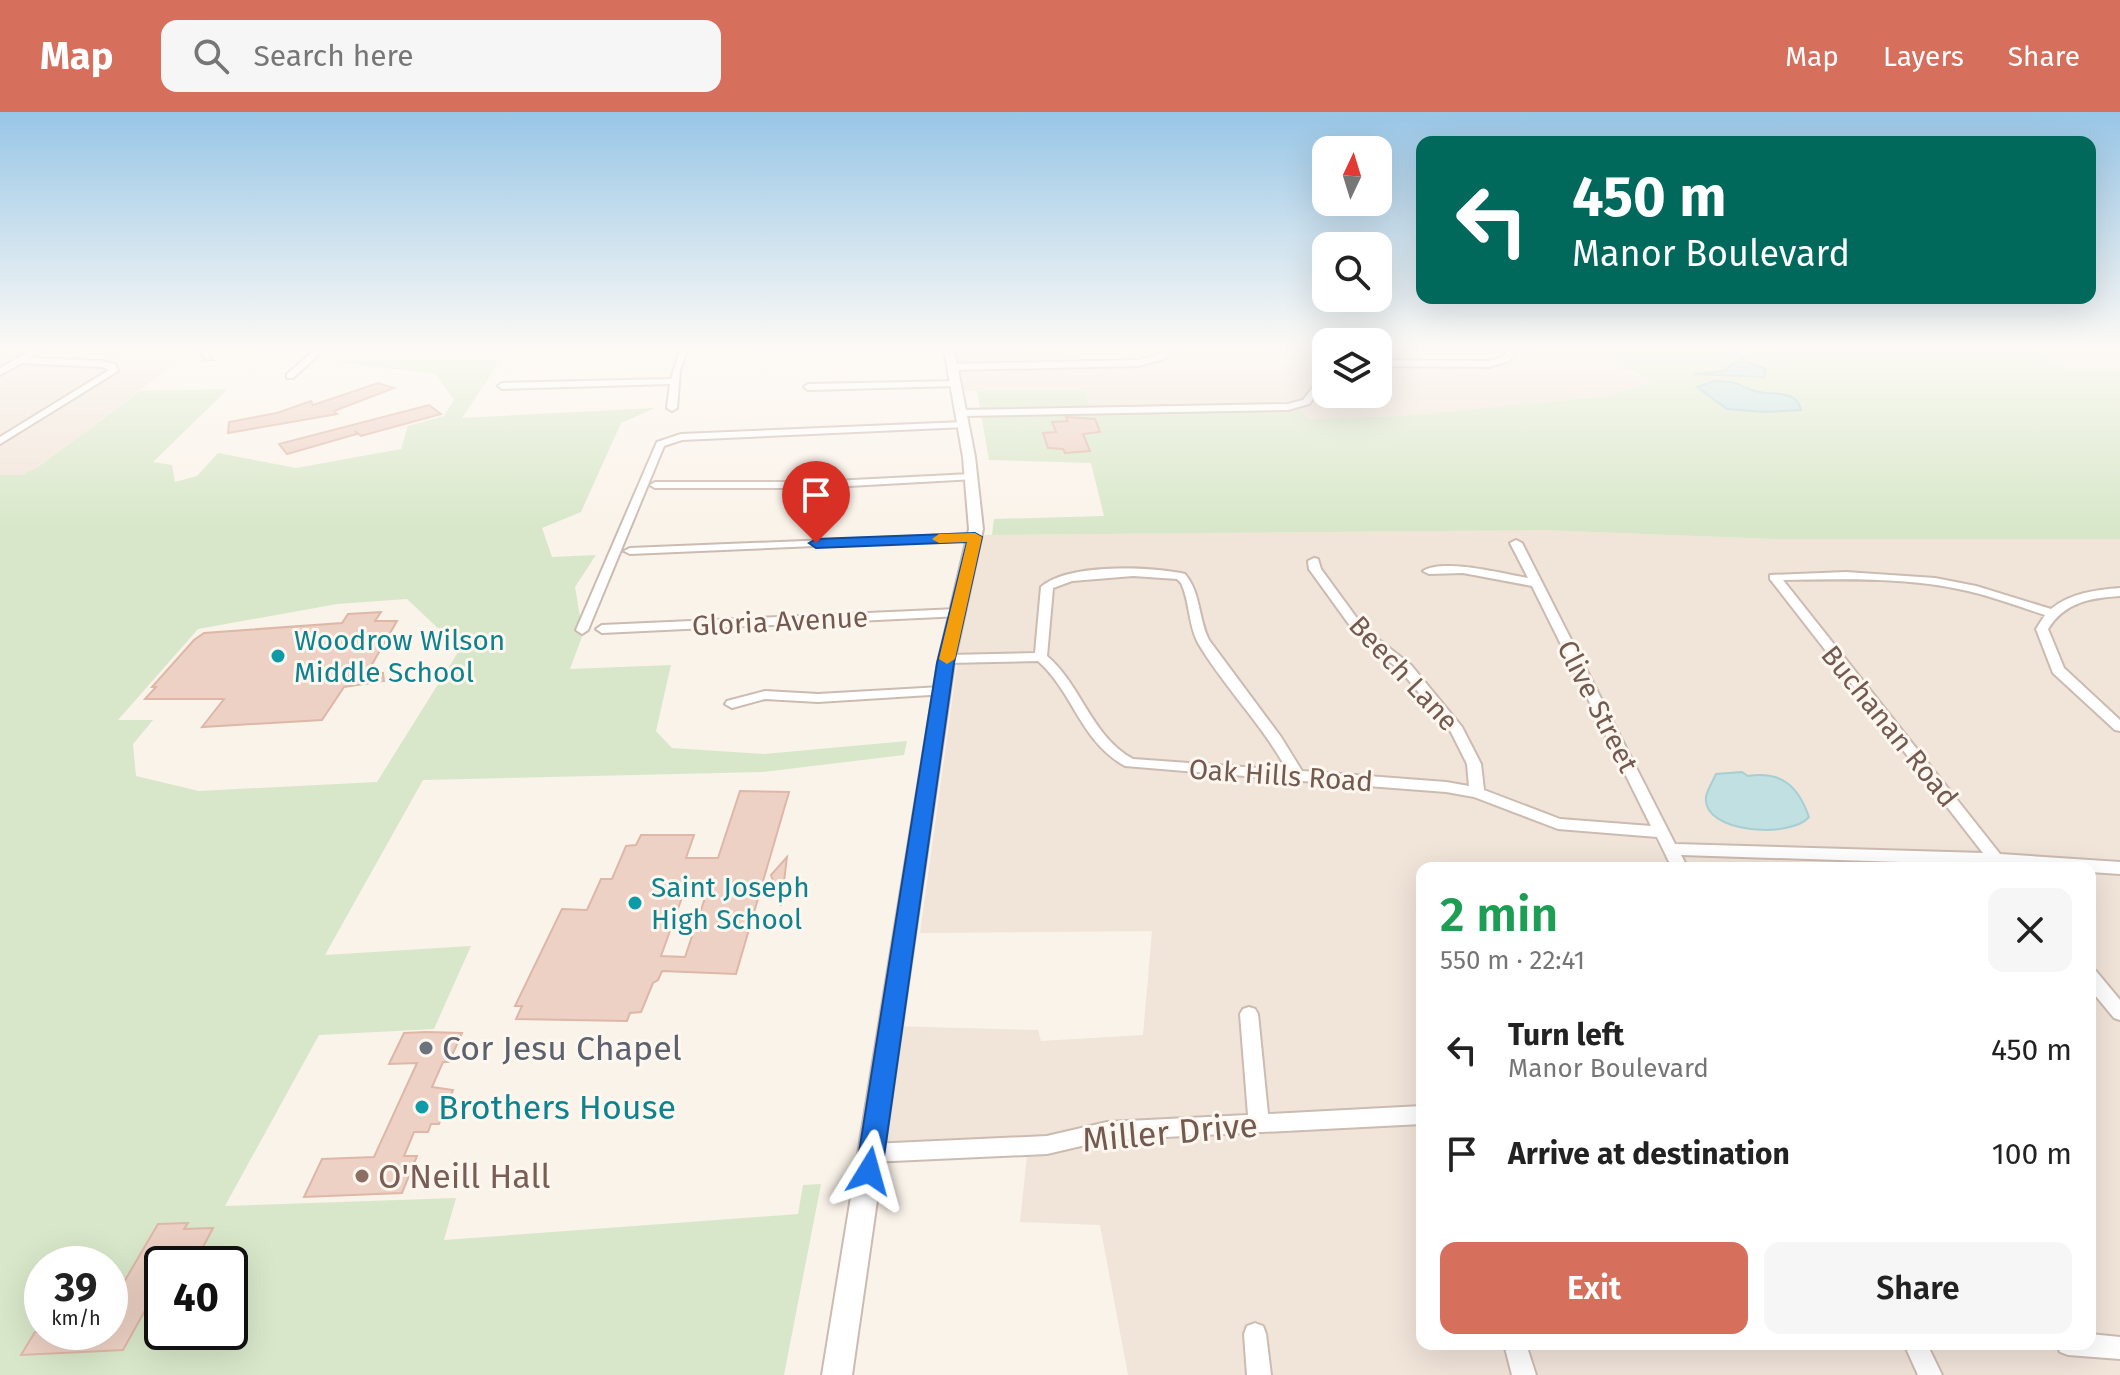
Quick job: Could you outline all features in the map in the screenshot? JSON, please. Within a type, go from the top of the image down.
[{"type":"street","points":[[0,441],[54,408]]},
{"type":"street","points":[[837,1375],[941,691],[975,537],[976,511],[960,408]]},
{"type":"street","points":[[582,630],[660,444],[681,437],[962,419],[1262,408]]},
{"type":"street","points":[[655,485],[813,485],[971,477]]},
{"type":"street","points":[[630,551],[975,537]]},
{"type":"street","name":"Clive Street","points":[[1516,543],[1677,862]]},
{"type":"street","name":"Beech Lane","points":[[1314,561],[1315,569],[1360,631],[1406,668],[1457,730],[1474,764],[1477,793]]},
{"type":"street","points":[[1429,571],[1463,570],[1535,583]]},
{"type":"street","points":[[947,659],[1041,657],[1047,587],[1052,581],[1071,576],[1159,573],[1181,576],[1188,585],[1200,637],[1283,746],[1298,778]]},
{"type":"street","name":"Buchanan Road","points":[[1998,862],[1774,577],[1794,574],[1935,581],[1972,588],[2051,613]]},
{"type":"street","points":[[2120,592],[2066,602],[2051,613],[2042,629],[2058,670],[2120,727]]},
{"type":"street","name":"Gloria Avenue","points":[[602,629],[957,613]]},
{"type":"street","name":"Oak Hills Road","points":[[1041,657],[1059,675],[1100,741],[1118,759],[1148,766],[1446,787],[1477,793],[1558,824],[1662,832]]},
{"type":"street","points":[[732,704],[765,695],[818,698],[941,691]]},
{"type":"street","points":[[1671,849],[1956,862]]},
{"type":"street","points":[[2096,867],[2120,868]]},
{"type":"street","points":[[2096,983],[2120,1013]]},
{"type":"street","points":[[1249,1014],[1259,1124]]},
{"type":"street","name":"Miller Drive","points":[[871,1153],[1047,1145],[1107,1131],[1416,1115]]},
{"type":"street","points":[[1255,1334],[1259,1375]]},
{"type":"street","points":[[2096,1346],[2120,1348]]},
{"type":"street","points":[[1517,1350],[1524,1375]]},
{"type":"street","points":[[1918,1350],[1930,1375]]},
{"type":"shaded area","points":[[0,408],[117,408],[38,467],[21,475],[0,475]]},
{"type":"shaded area","points":[[1089,408],[1484,408],[1400,416],[1309,419],[1301,410],[1090,413]]},
{"type":"shaded area","points":[[1540,530],[1773,539],[2120,539],[2120,1375],[1128,1375],[1100,1225],[1020,1222],[1028,1146],[871,1153],[889,1026],[1038,1030],[1041,1041],[1143,1035],[1152,931],[920,933],[975,535]]},
{"type":"green space","points":[[117,408],[209,408],[153,462],[172,465],[175,482],[197,476],[218,453],[296,468],[401,449],[408,426],[444,416],[449,408],[469,408],[462,418],[655,408],[621,423],[581,512],[542,528],[552,557],[596,555],[575,587],[583,634],[570,669],[671,665],[656,731],[672,748],[764,754],[907,741],[904,755],[763,772],[423,780],[325,955],[471,946],[434,1029],[319,1035],[225,1206],[456,1198],[444,1240],[798,1214],[803,1185],[821,1184],[784,1375],[0,1375],[0,475],[21,475],[38,467]],"holes":[[[407,599],[460,649],[377,782],[199,791],[136,776],[133,744],[153,720],[118,720],[198,629],[337,604]]]},
{"type":"green space","points":[[980,408],[1089,408],[1090,413],[1301,410],[1309,419],[1400,416],[1484,408],[2120,408],[2120,539],[1773,539],[1540,530],[992,535],[994,519],[1104,516],[1091,463],[989,460]]},
{"type":"water","points":[[1800,408],[1801,410],[1764,412],[1727,409]]},
{"type":"water","points":[[1742,772],[1748,776],[1770,776],[1787,783],[1800,797],[1809,817],[1799,824],[1767,830],[1732,825],[1718,818],[1708,809],[1706,797],[1716,774]]},
{"type":"building","points":[[291,408],[342,408],[334,411],[337,414],[228,433],[229,422]]},
{"type":"building","points":[[418,408],[433,408],[441,414],[361,436],[355,431],[357,434],[287,454],[279,444]]},
{"type":"building","points":[[1066,417],[1095,419],[1100,432],[1083,434],[1090,451],[1065,453],[1063,449],[1048,448],[1043,433],[1056,432],[1052,422],[1068,421]]},
{"type":"building","name":"Woodrow Wilson Middle School","points":[[381,612],[375,621],[397,621],[367,673],[383,673],[384,681],[344,687],[322,720],[202,727],[224,699],[145,699],[194,640],[204,633],[342,623],[348,614]]},
{"type":"building","name":"Saint Joseph High School","points":[[740,791],[789,792],[736,974],[662,971],[653,983],[641,1012],[630,1013],[627,1021],[516,1019],[522,1006],[515,1006],[562,909],[587,910],[601,879],[612,879],[626,846],[636,845],[641,835],[694,835],[686,858],[718,858]],"holes":[[[684,892],[707,892],[685,957],[661,956]]]},
{"type":"building","points":[[787,857],[781,906],[771,875]]},
{"type":"building","points":[[404,1033],[462,1033],[449,1062],[443,1062],[432,1087],[453,1090],[439,1124],[431,1124],[428,1132],[414,1132],[404,1156],[417,1156],[402,1193],[304,1197],[322,1159],[374,1157],[417,1063],[389,1064]]},
{"type":"building","points":[[188,1223],[184,1229],[213,1228],[204,1246],[145,1246],[158,1224]]},
{"type":"building","points":[[144,1248],[144,1312],[128,1341],[128,1275]]},
{"type":"building","points":[[24,1350],[123,1350],[21,1355]]},
{"type":"slow traffic","points":[[939,539],[975,537],[947,659]]},
{"type":"place","name":"Woodrow Wilson Middle School","points":[[278,656]]},
{"type":"place","name":"Saint Joseph High School","points":[[635,903]]},
{"type":"place","name":"Cor Jesu Chapel","points":[[426,1048]]},
{"type":"place","name":"Brothers House","points":[[422,1107]]},
{"type":"place","name":"O'Neill Hall","points":[[362,1176]]},
{"type":"route","points":[[816,543],[975,537],[946,663],[869,1171]]}]
